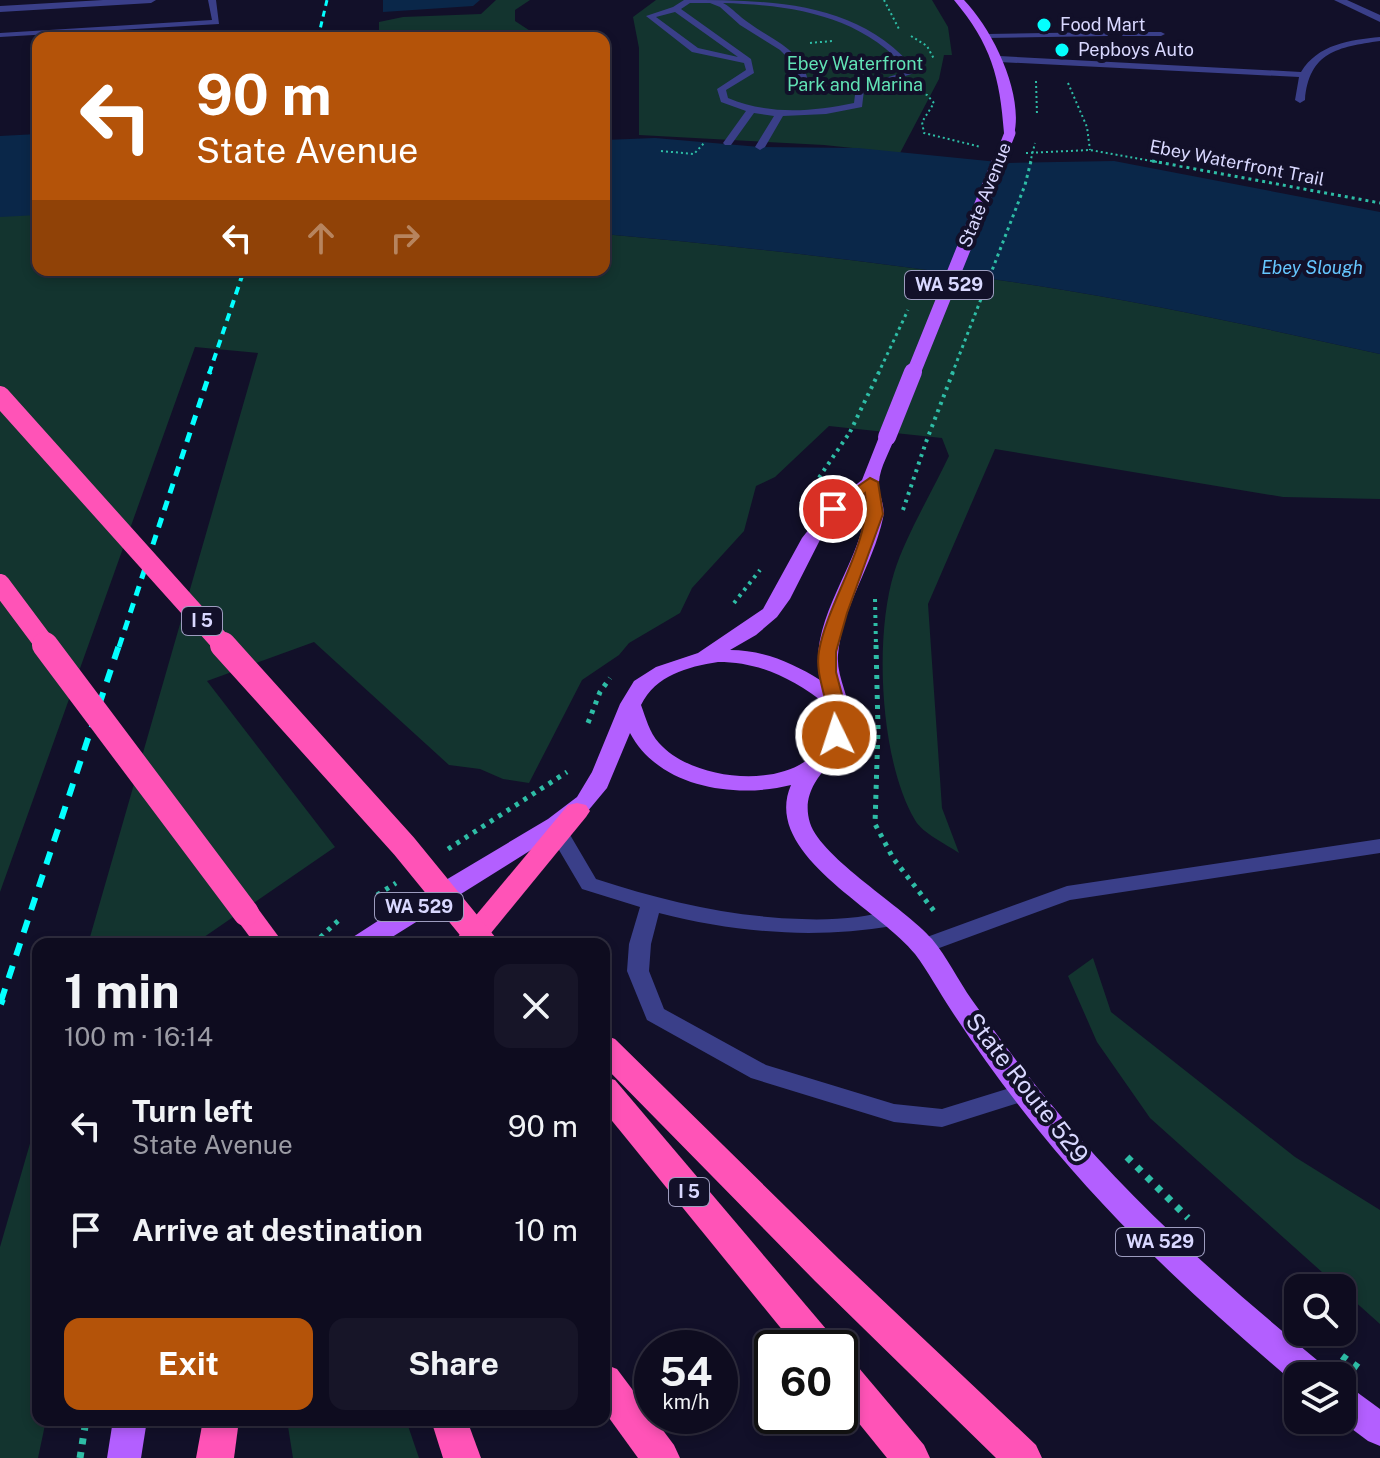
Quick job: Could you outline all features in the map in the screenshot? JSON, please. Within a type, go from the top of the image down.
[{"type":"highway","name":"I 5","points":[[0,396],[404,846],[479,938]]},
{"type":"highway","points":[[0,584],[265,938]]},
{"type":"highway","points":[[471,938],[577,811]]},
{"type":"highway","points":[[404,846],[495,938]]},
{"type":"highway","points":[[246,913],[256,938]]},
{"type":"highway","points":[[610,1053],[827,1270],[1023,1458]]},
{"type":"highway","name":"I 5","points":[[610,1096],[804,1330]]},
{"type":"highway","points":[[610,1389],[661,1458]]},
{"type":"highway","points":[[858,1395],[911,1458]]},
{"type":"highway","points":[[215,1458],[220,1426]]},
{"type":"highway","points":[[451,1426],[462,1458]]},
{"type":"main road","name":"State Avenue","points":[[835,701],[827,672],[828,652],[838,613],[876,514],[870,482],[1010,133],[1005,76],[999,59],[972,11],[959,0]]},
{"type":"main road","points":[[577,811],[601,776],[640,686],[658,673],[703,656],[752,629],[784,596],[802,552],[833,509],[870,482]]},
{"type":"main road","points":[[631,705],[637,729],[647,748],[691,773],[764,783],[808,772],[823,759],[836,735],[839,717],[835,701],[810,681],[786,668],[727,653],[703,656]]},
{"type":"main road","name":"State Route 529","points":[[808,772],[797,798],[798,822],[808,842],[826,863],[923,946],[1026,1092],[1111,1193],[1218,1297],[1295,1362]]},
{"type":"main road","name":"WA 529","points":[[371,938],[577,811]]},
{"type":"main road","points":[[1356,1412],[1380,1430]]},
{"type":"main road","points":[[124,1458],[129,1426]]},
{"type":"street","points":[[0,9],[151,0]]},
{"type":"street","points":[[1339,0],[1380,19]]},
{"type":"lane","points":[[50,32],[216,22],[212,0]]},
{"type":"lane","points":[[676,9],[699,28],[743,54],[748,62],[751,71],[748,76],[721,89],[722,95],[733,104],[781,112],[824,111],[859,105],[859,89],[913,72],[900,55],[871,34],[813,10],[766,2],[688,1],[676,9],[650,16],[695,50],[748,62]]},
{"type":"lane","points":[[704,1],[725,4],[744,24],[793,54],[805,72],[805,86]]},
{"type":"lane","points":[[1063,34],[1074,25]]},
{"type":"lane","points":[[0,35],[32,33]]},
{"type":"lane","points":[[987,36],[1105,34]]},
{"type":"lane","points":[[1125,34],[1161,34]]},
{"type":"lane","points":[[1300,100],[1304,75],[1321,53],[1351,43],[1380,39]]},
{"type":"lane","points":[[999,59],[1304,75]]},
{"type":"lane","points":[[728,143],[752,109]]},
{"type":"lane","points":[[760,147],[781,112]]},
{"type":"lane","points":[[559,833],[589,884],[651,906],[704,916],[778,924],[853,928],[893,919]]},
{"type":"lane","points":[[923,946],[1067,893],[1380,846]]},
{"type":"lane","points":[[651,906],[640,944],[638,971],[655,1014],[759,1072],[894,1113],[942,1118],[1026,1092]]},
{"type":"path","points":[[884,0],[886,8],[898,22]]},
{"type":"path","points":[[1066,78],[1087,127],[1090,150]]},
{"type":"path","points":[[911,90],[927,95],[934,103],[922,122],[924,133],[985,148]]},
{"type":"path","points":[[661,151],[694,154],[714,133]]},
{"type":"path","points":[[898,524],[926,442],[1025,185],[1034,157],[1036,135]]},
{"type":"path","name":"Ebey Waterfront Trail","points":[[1026,153],[1090,150],[1380,203]]},
{"type":"path","points":[[877,591],[875,824],[893,858],[920,895],[955,934]]},
{"type":"path","points":[[1119,1149],[1196,1226]]},
{"type":"path","points":[[1334,1349],[1368,1375]]},
{"type":"path","points":[[80,1458],[85,1426]]},
{"type":"green space","points":[[496,0],[530,0],[515,10],[515,21],[532,32],[379,32],[379,22],[403,17],[481,14]]},
{"type":"green space","name":"Ebey Waterfront Park and Marina","points":[[656,0],[932,0],[948,27],[952,55],[944,55],[939,79],[900,153],[824,145],[639,135],[639,48],[633,17]]},
{"type":"green space","points":[[32,208],[32,276],[610,276],[610,235],[985,278],[1210,317],[1380,354],[1380,499],[1283,497],[995,449],[928,604],[942,808],[959,853],[918,825],[903,795],[888,733],[883,664],[884,631],[894,573],[949,456],[942,438],[829,426],[775,477],[756,486],[744,531],[692,588],[680,613],[629,643],[619,655],[582,680],[529,783],[503,779],[480,769],[449,765],[314,642],[207,681],[335,847],[203,938],[90,938],[258,353],[195,347],[0,892],[0,210]]},
{"type":"green space","points":[[1093,958],[1111,1012],[1295,1157],[1380,1210],[1380,1324],[1356,1303],[1356,1274],[1324,1274],[1150,1118],[1097,1042],[1068,976]]},
{"type":"green space","points":[[32,1137],[32,1426],[45,1426],[38,1458],[0,1458],[0,1247]]},
{"type":"green space","points":[[288,1426],[408,1426],[419,1458],[293,1458]]},
{"type":"water","points":[[383,0],[480,0],[473,6],[383,12]]},
{"type":"water","points":[[32,134],[32,215],[0,217],[0,136]]},
{"type":"water","name":"Ebey Slough","points":[[655,138],[760,147],[858,148],[1008,163],[1114,161],[1380,212],[1380,354],[1168,309],[1039,286],[931,270],[610,235],[610,140]]},
{"type":"railway","points":[[319,32],[327,0]]},
{"type":"railway","points":[[209,374],[242,276]]},
{"type":"railway","points":[[119,647],[210,372]]},
{"type":"railway","points":[[1,1001],[119,645]]},
{"type":"railway","points":[[0,1004],[2,999]]},
{"type":"place","name":"Food Mart","points":[[1044,25]]},
{"type":"place","name":"Pepboys Auto","points":[[1062,50]]},
{"type":"route","points":[[833,509],[870,482],[876,514],[838,613],[828,652],[827,672],[839,717],[836,735]]}]
